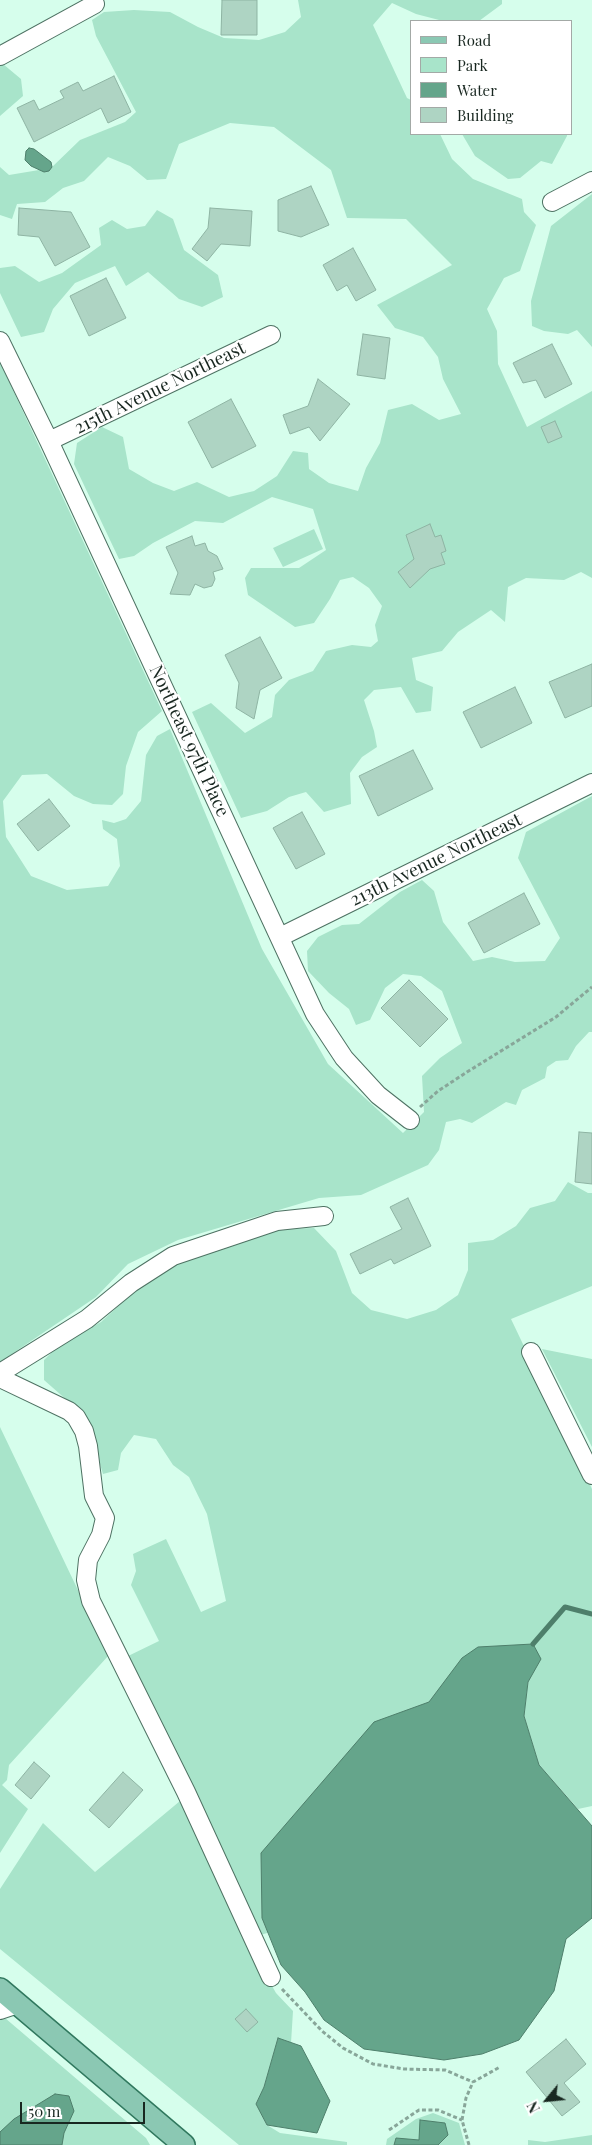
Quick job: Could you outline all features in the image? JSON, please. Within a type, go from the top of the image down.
[{"type":"main road","points":[[0,1989],[9,2007],[184,2145]]},
{"type":"street","points":[[0,56],[95,4]]},
{"type":"street","points":[[552,202],[592,181]]},
{"type":"street","name":"215th Avenue Northeast","points":[[49,441],[271,335]]},
{"type":"street","name":"Northeast 97th Place","points":[[0,340],[49,441],[315,1014],[344,1058],[378,1095],[410,1120]]},
{"type":"street","name":"213th Avenue Northeast","points":[[280,937],[592,783]]},
{"type":"street","points":[[0,1373],[86,1319],[130,1282],[173,1256],[277,1221],[324,1216]]},
{"type":"street","points":[[531,1352],[592,1475]]},
{"type":"street","points":[[0,1378],[64,1408],[76,1417],[84,1431],[88,1446],[94,1496],[105,1518],[101,1535],[88,1560],[86,1580],[91,1601],[186,1792],[271,1977]]},
{"type":"path","points":[[410,1120],[420,1106],[438,1091],[504,1047],[556,1017],[592,987]]},
{"type":"path","points":[[271,1977],[322,2031],[343,2048],[373,2064],[404,2069],[444,2070],[473,2082]]},
{"type":"path","points":[[469,2145],[462,2120],[466,2098],[473,2082],[500,2067]]},
{"type":"path","points":[[389,2130],[419,2110],[438,2110],[462,2120]]},
{"type":"green space","points":[[298,0],[502,0],[502,4],[480,20],[439,20],[416,14],[392,3],[373,25],[407,98],[410,100],[410,135],[440,135],[452,159],[473,179],[522,199],[524,212],[536,225],[520,271],[504,278],[487,309],[497,331],[498,364],[527,427],[592,391],[592,578],[581,572],[564,580],[526,578],[508,587],[505,622],[491,610],[458,632],[442,651],[412,658],[416,680],[433,687],[431,711],[416,713],[401,687],[374,690],[364,700],[377,747],[362,757],[350,773],[351,804],[324,812],[306,792],[289,797],[267,811],[241,818],[192,712],[211,703],[245,733],[272,717],[275,695],[289,680],[313,671],[326,651],[352,645],[371,647],[378,641],[375,625],[382,606],[369,588],[353,577],[340,580],[314,623],[295,627],[248,595],[245,578],[251,568],[299,568],[326,550],[313,509],[272,497],[223,523],[195,521],[153,543],[134,556],[119,559],[74,464],[77,443],[102,427],[123,437],[129,469],[153,483],[174,491],[197,482],[229,497],[254,491],[277,476],[293,451],[308,453],[309,469],[329,483],[358,491],[366,468],[380,443],[388,410],[412,404],[439,420],[461,414],[443,379],[438,357],[423,337],[395,328],[377,305],[452,265],[406,219],[347,218],[331,170],[274,127],[230,123],[179,144],[166,179],[147,180],[130,166],[108,157],[84,181],[63,188],[45,202],[17,204],[12,219],[0,215],[0,167],[9,175],[51,168],[80,140],[125,122],[136,112],[96,36],[92,20],[104,12],[134,10],[170,12],[224,38],[259,40],[285,32],[301,17]]},
{"type":"green space","points":[[3,64],[21,79],[23,96],[0,116],[0,65]]},
{"type":"green space","points":[[463,135],[567,135],[552,164],[541,161],[520,178],[508,179],[475,156]]},
{"type":"green space","points":[[592,194],[592,347],[577,330],[568,334],[544,331],[532,326],[531,301],[551,226]]},
{"type":"green space","points":[[157,210],[173,219],[184,250],[218,275],[223,297],[202,307],[179,299],[148,272],[126,286],[115,266],[75,283],[53,309],[44,332],[21,337],[0,293],[0,268],[15,266],[39,282],[62,273],[101,245],[99,228],[112,220],[127,229],[145,226]]},
{"type":"green space","points":[[0,362],[162,711],[138,732],[126,766],[123,794],[112,805],[93,804],[74,796],[47,774],[22,775],[3,801],[6,837],[31,876],[67,890],[108,886],[120,866],[117,839],[103,829],[102,820],[114,823],[126,819],[141,801],[146,755],[157,736],[170,729],[262,949],[328,1064],[403,1133],[424,1112],[422,1076],[440,1058],[462,1043],[442,991],[421,976],[403,974],[385,988],[370,1020],[356,1025],[349,1009],[329,993],[308,971],[307,951],[318,937],[342,925],[359,924],[400,892],[422,880],[434,891],[443,922],[473,961],[492,957],[515,962],[545,961],[560,938],[518,858],[526,832],[592,796],[592,1032],[589,1032],[576,1046],[568,1060],[556,1061],[547,1067],[545,1078],[522,1090],[516,1105],[506,1102],[472,1123],[460,1119],[446,1122],[439,1150],[428,1165],[361,1195],[319,1198],[178,1240],[128,1264],[96,1297],[0,1362]]},
{"type":"green space","points":[[314,529],[323,549],[283,567],[273,548]]},
{"type":"green space","points":[[568,1182],[588,1193],[592,1193],[592,1286],[511,1319],[592,1489],[592,1806],[578,1809],[539,1765],[524,1716],[528,1682],[271,1932],[260,1935],[124,1658],[159,1641],[131,1585],[136,1571],[133,1554],[166,1539],[201,1612],[226,1601],[207,1514],[189,1477],[173,1465],[156,1439],[134,1435],[121,1453],[118,1470],[103,1474],[85,1416],[44,1380],[44,1360],[56,1348],[101,1322],[137,1289],[174,1263],[281,1229],[314,1228],[336,1251],[352,1293],[371,1310],[407,1319],[436,1310],[458,1295],[468,1270],[468,1243],[493,1240],[516,1226],[530,1208],[555,1201]]},
{"type":"green space","points":[[542,1349],[592,1359],[592,1447]]},
{"type":"green space","points":[[0,1427],[109,1655],[9,1765],[7,1780],[2,1785],[28,1809],[0,1853]]},
{"type":"green space","points":[[180,1801],[256,1958],[276,1993],[293,2011],[291,2043],[278,2039],[264,2087],[256,2104],[267,2125],[280,2133],[347,2142],[347,2145],[239,2145],[0,1949],[0,1889],[43,1823],[95,1872]]},
{"type":"green space","points":[[5,2018],[146,2138],[150,2145],[0,2145],[0,2019]]},
{"type":"green space","points":[[433,2113],[459,2123],[465,2145],[386,2145],[387,2139],[416,2119]]},
{"type":"green space","points":[[592,2135],[592,2145],[528,2145],[528,2140],[545,2142]]},
{"type":"water","points":[[29,148],[34,149],[51,162],[52,167],[49,171],[44,172],[31,166],[25,160],[26,151]]},
{"type":"water","points":[[533,1644],[541,1659],[528,1682],[524,1716],[539,1765],[592,1826],[592,1918],[566,1939],[554,1991],[519,2040],[482,2054],[444,2060],[364,2049],[324,2020],[305,1992],[281,1965],[262,1918],[261,1853],[374,1722],[429,1702],[462,1658],[478,1647]]},
{"type":"water","points":[[278,2038],[301,2046],[330,2101],[317,2133],[267,2125],[256,2104],[264,2087]]},
{"type":"water","points":[[55,2094],[69,2096],[74,2111],[64,2133],[62,2145],[0,2145],[0,2132],[14,2119]]},
{"type":"water","points":[[420,2120],[445,2123],[448,2135],[438,2145],[394,2145],[396,2138],[419,2140]]},
{"type":"building","points":[[222,0],[257,0],[257,35],[221,35]]},
{"type":"building","points":[[114,76],[131,112],[108,123],[101,108],[34,142],[17,108],[34,100],[39,110],[64,98],[60,91],[78,82],[83,91]]},
{"type":"building","points":[[311,186],[329,225],[301,237],[278,231],[278,200]]},
{"type":"building","points":[[19,208],[71,212],[90,247],[55,266],[39,237],[18,235]]},
{"type":"building","points":[[210,208],[252,211],[250,246],[221,244],[207,261],[192,249],[208,228]]},
{"type":"building","points":[[353,248],[376,290],[356,301],[347,285],[337,291],[323,265]]},
{"type":"building","points":[[106,278],[126,318],[89,336],[70,296]]},
{"type":"building","points":[[363,334],[390,338],[385,379],[357,375]]},
{"type":"building","points":[[552,344],[572,384],[545,398],[536,380],[523,383],[513,363]]},
{"type":"building","points":[[318,379],[350,404],[320,441],[309,427],[290,434],[283,415],[308,406]]},
{"type":"building","points":[[231,399],[256,446],[212,468],[188,422]]},
{"type":"building","points":[[555,421],[562,437],[548,443],[541,427]]},
{"type":"building","points":[[430,524],[435,537],[441,535],[446,551],[441,553],[445,564],[430,569],[410,588],[398,572],[414,559],[406,535]]},
{"type":"building","points":[[192,536],[195,546],[205,543],[208,551],[217,556],[223,569],[213,572],[215,579],[212,586],[204,588],[195,584],[190,595],[170,594],[178,573],[166,547]]},
{"type":"building","points":[[260,637],[282,678],[260,690],[254,719],[236,708],[239,683],[225,655]]},
{"type":"building","points":[[592,664],[592,706],[565,718],[549,682]]},
{"type":"building","points":[[515,687],[532,723],[481,748],[463,712]]},
{"type":"building","points":[[413,750],[433,789],[378,816],[359,776]]},
{"type":"building","points":[[49,799],[70,826],[38,851],[17,824]]},
{"type":"building","points":[[302,812],[325,854],[296,869],[273,828]]},
{"type":"building","points":[[524,893],[540,924],[484,953],[468,923]]},
{"type":"building","points":[[409,980],[448,1019],[420,1047],[381,1008]]},
{"type":"building","points":[[579,1132],[592,1133],[592,1184],[575,1182]]},
{"type":"building","points":[[408,1198],[431,1246],[394,1264],[391,1259],[360,1274],[350,1254],[402,1229],[390,1207]]},
{"type":"building","points":[[34,1762],[50,1776],[31,1799],[15,1785]]},
{"type":"building","points":[[123,1772],[143,1790],[109,1828],[89,1810]]},
{"type":"building","points":[[246,2009],[258,2022],[247,2032],[235,2019]]},
{"type":"building","points":[[566,2039],[586,2064],[564,2083],[580,2102],[562,2116],[526,2072]]},
{"type":"waterway","points":[[533,1644],[565,1607],[592,1614]]}]
